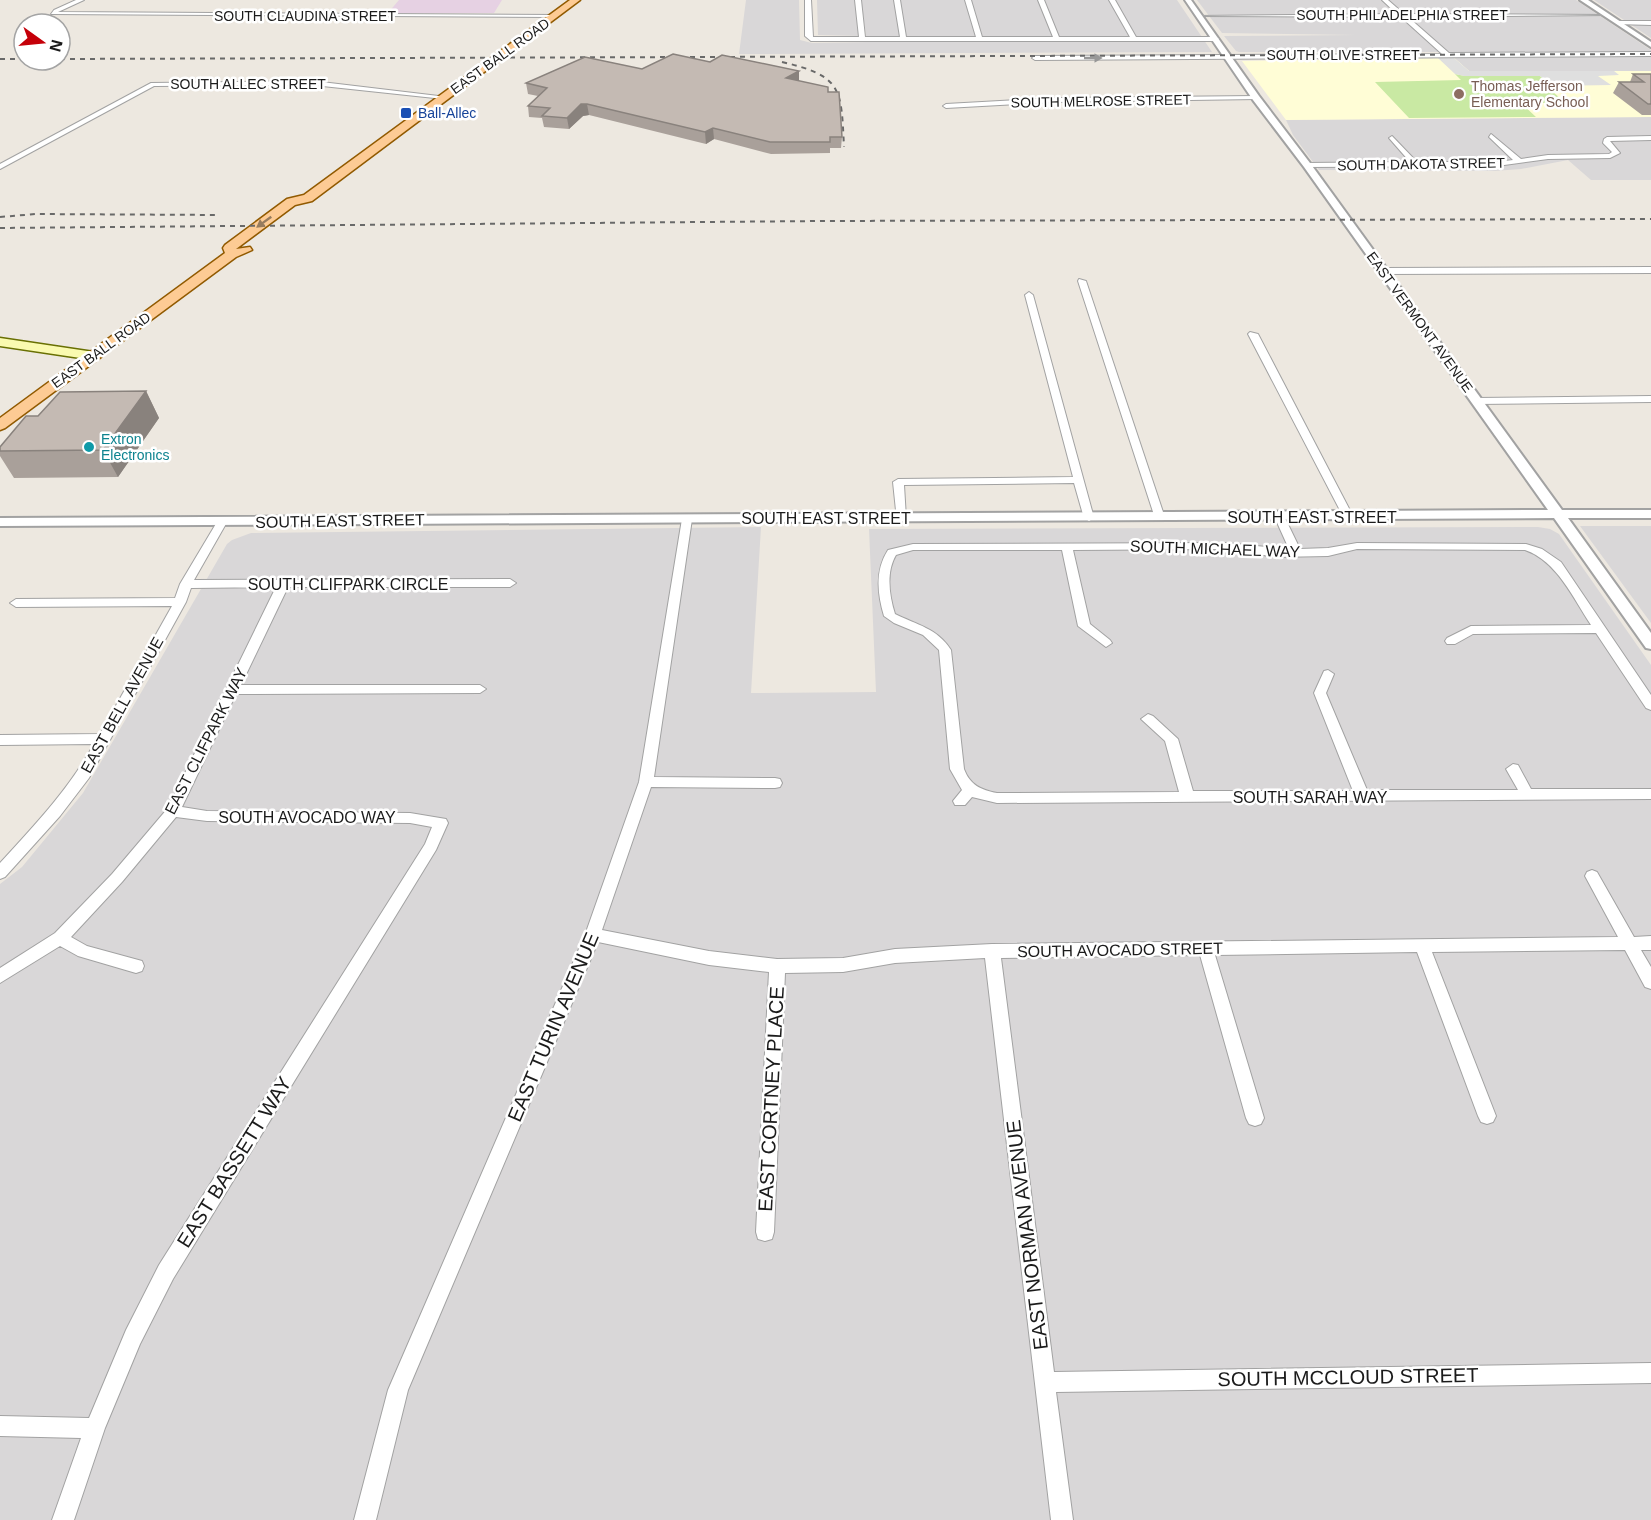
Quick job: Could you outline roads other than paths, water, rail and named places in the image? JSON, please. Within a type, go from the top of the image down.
[{"type":"main road","name":"EAST BALL ROAD","points":[[0,424],[232,254],[229,248],[291,202],[308,198],[576,0]]},
{"type":"main road","points":[[0,342],[94,356]]},
{"type":"street","name":"SOUTH CLAUDINA STREET","points":[[81,0],[54,14],[555,15]]},
{"type":"street","points":[[808,0],[808,36],[812,39],[1216,39]]},
{"type":"street","points":[[858,0],[862,39]]},
{"type":"street","points":[[897,0],[903,38]]},
{"type":"street","points":[[968,0],[979,38]]},
{"type":"street","points":[[1041,0],[1057,39]]},
{"type":"street","points":[[1112,0],[1134,39]]},
{"type":"street","name":"EAST VERMONT AVENUE","points":[[1188,0],[1256,98],[1307,165],[1651,644]]},
{"type":"street","points":[[1385,0],[1447,55]]},
{"type":"street","points":[[1583,0],[1651,45]]},
{"type":"street","name":"SOUTH PHILADELPHIA STREET","points":[[1200,16],[1605,15]]},
{"type":"street","points":[[1618,23],[1651,23]]},
{"type":"street","name":"SOUTH OLIVE STREET","points":[[1035,58],[1651,54]]},
{"type":"street","name":"SOUTH ALLEC STREET","points":[[0,167],[153,84],[313,83],[444,97]]},
{"type":"street","name":"SOUTH MELROSE STREET","points":[[946,106],[1055,100],[1256,98]]},
{"type":"street","points":[[1491,136],[1519,161]]},
{"type":"street","points":[[1392,138],[1416,165]]},
{"type":"street","name":"SOUTH DAKOTA STREET","points":[[1307,165],[1497,164],[1548,157],[1610,156],[1616,153],[1607,143],[1607,139],[1651,138]]},
{"type":"street","points":[[1383,271],[1651,270]]},
{"type":"street","points":[[1082,281],[1160,518]]},
{"type":"street","points":[[1029,295],[1089,518]]},
{"type":"street","points":[[1253,334],[1350,518]]},
{"type":"street","points":[[1476,401],[1651,399]]},
{"type":"street","points":[[901,518],[897,482],[1078,480]]},
{"type":"street","name":"SOUTH EAST STREET","points":[[0,522],[1350,518],[1651,514]]},
{"type":"street","points":[[1280,518],[1296,552]]},
{"type":"street","name":"EAST TURIN AVENUE","points":[[365,1520],[398,1390],[593,935],[646,782],[687,519]]},
{"type":"street","name":"EAST BELL AVENUE","points":[[0,873],[55,812],[84,774],[222,522]]},
{"type":"street","name":"SOUTH MICHAEL WAY","points":[[938,638],[928,631],[890,616],[886,607],[884,568],[892,552],[914,547],[1225,546],[1259,552],[1328,552],[1357,546],[1514,545],[1538,551],[1557,565],[1600,629]]},
{"type":"street","points":[[1067,547],[1084,626],[1106,643]]},
{"type":"street","name":"SOUTH CLIFPARK CIRCLE","points":[[186,584],[510,583]]},
{"type":"street","name":"EAST CLIFPARK WAY","points":[[0,976],[60,938],[117,878],[173,811],[284,584]]},
{"type":"street","points":[[16,603],[180,602]]},
{"type":"street","points":[[1451,640],[1471,630],[1600,629],[1651,705]]},
{"type":"street","points":[[952,634],[938,638],[945,650],[957,769],[960,779],[970,790],[960,801]]},
{"type":"street","points":[[1328,674],[1320,693],[1362,796]]},
{"type":"street","points":[[232,690],[480,689]]},
{"type":"street","points":[[1148,718],[1171,739],[1188,797]]},
{"type":"street","points":[[0,740],[104,739]]},
{"type":"street","points":[[1513,769],[1527,795]]},
{"type":"street","points":[[646,782],[775,783]]},
{"type":"street","name":"SOUTH SARAH WAY","points":[[970,790],[982,796],[997,798],[1651,794]]},
{"type":"street","name":"SOUTH AVOCADO WAY","points":[[173,811],[207,816],[410,818],[441,823]]},
{"type":"street","name":"EAST BASSETT WAY","points":[[63,1520],[95,1428],[132,1337],[166,1272],[431,846],[441,823]]},
{"type":"street","points":[[1592,876],[1651,982]]},
{"type":"street","name":"SOUTH AVOCADO STREET","points":[[593,935],[709,958],[777,966],[843,965],[895,956],[992,951],[1651,943]]},
{"type":"street","points":[[60,938],[83,951],[136,966]]},
{"type":"street","points":[[1422,946],[1487,1116]]},
{"type":"street","points":[[1206,949],[1255,1118]]},
{"type":"street","name":"EAST NORMAN AVENUE","points":[[992,951],[1062,1520]]},
{"type":"street","name":"EAST CORTNEY PLACE","points":[[765,1232],[777,966]]},
{"type":"street","name":"SOUTH MCCLOUD STREET","points":[[1045,1382],[1651,1373]]},
{"type":"street","points":[[0,1426],[95,1428]]},
{"type":"railway","points":[[72,59],[1651,54]]},
{"type":"railway","points":[[0,59],[12,59]]},
{"type":"railway","points":[[782,62],[817,73],[835,88],[842,111],[844,147]]},
{"type":"railway","points":[[0,217],[36,214],[219,215]]},
{"type":"railway","points":[[0,228],[821,221],[1651,219]]},
{"type":"place","name":"Thomas Jefferson Elementary School","points":[[1459,94]]},
{"type":"place","name":"Ball-Allec","points":[[406,113]]},
{"type":"place","name":"Extron Electronics","points":[[89,447]]}]
